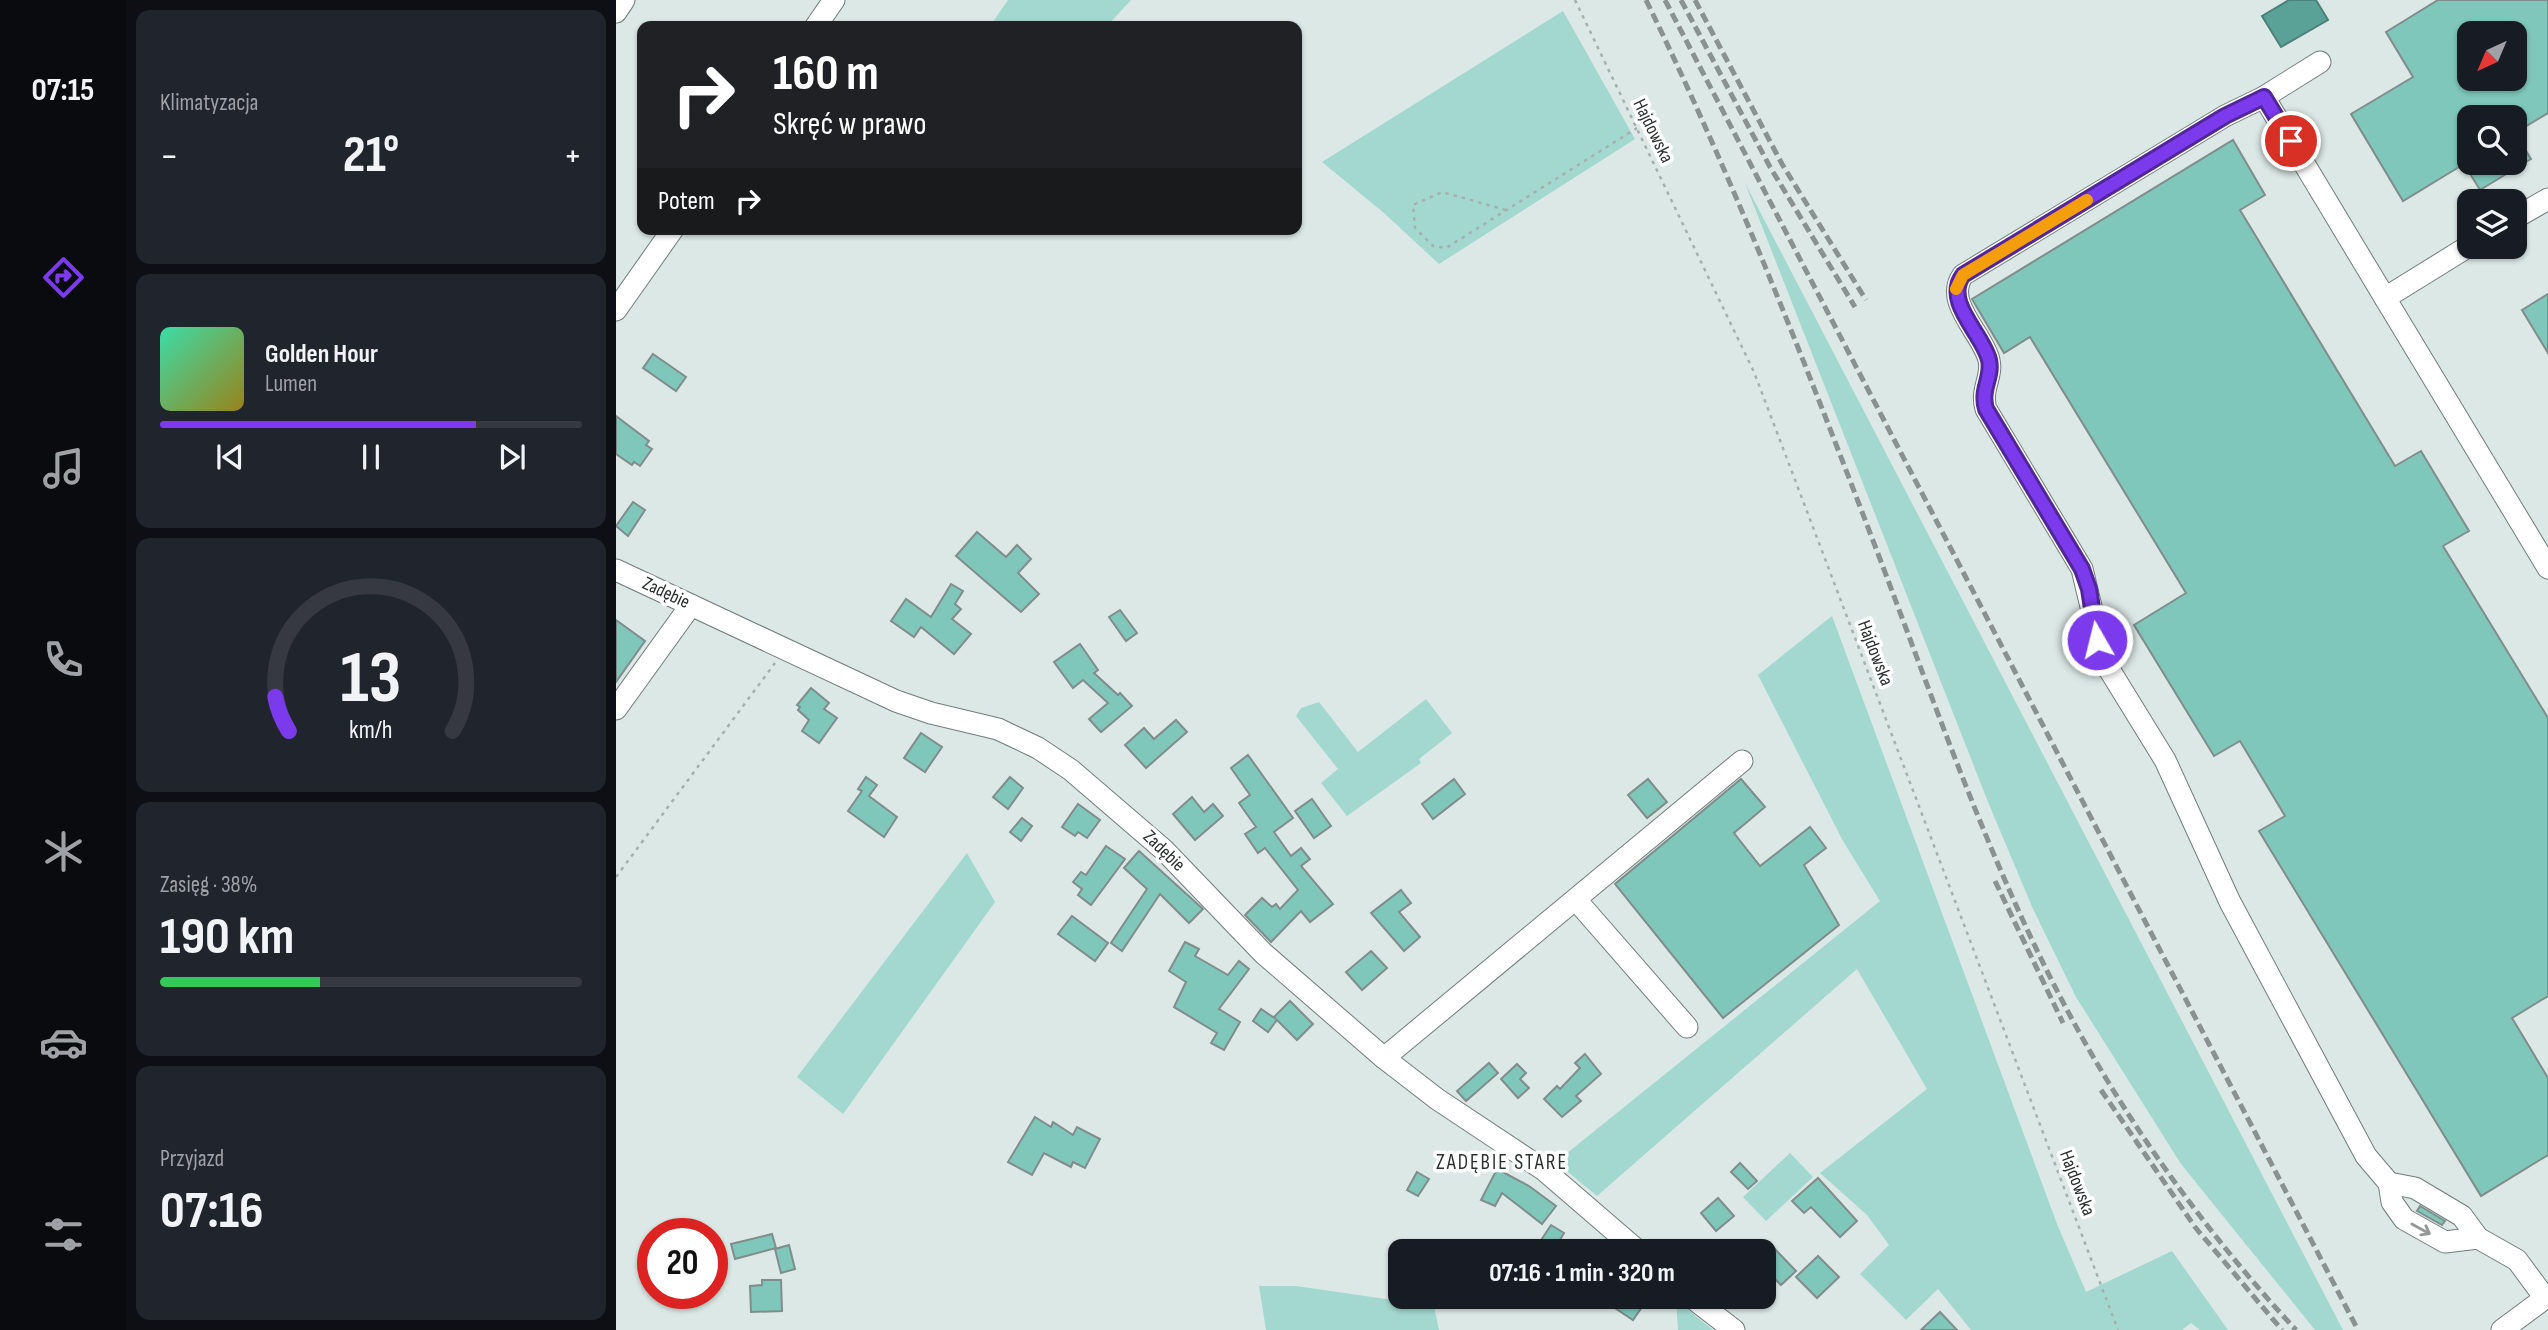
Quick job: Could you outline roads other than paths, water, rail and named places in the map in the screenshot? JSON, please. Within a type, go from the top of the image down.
[{"type":"street","points":[[616,12],[624,0]]},
{"type":"street","points":[[819,21],[834,0]]},
{"type":"street","points":[[2320,62],[2264,97],[2225,116],[1963,275],[1956,288],[1958,300],[1989,361],[1982,396],[1986,409],[2082,569],[2104,662],[2165,760],[2230,902],[2366,1156],[2389,1183],[2392,1202],[2404,1219],[2445,1241],[2459,1243],[2478,1238]]},
{"type":"street","points":[[2264,97],[2548,568]]},
{"type":"street","points":[[2527,211],[2548,199]]},
{"type":"street","points":[[616,310],[669,235]]},
{"type":"street","points":[[2385,298],[2457,253]]},
{"type":"street","name":"Zadębie","points":[[616,569],[905,704],[998,729],[1056,759],[1157,843],[1263,953],[1384,1058],[1437,1099],[1544,1170],[1624,1239]]},
{"type":"street","points":[[616,709],[691,605]]},
{"type":"street","points":[[1384,1058],[1577,901],[1742,761]]},
{"type":"street","points":[[1577,901],[1686,1027]]},
{"type":"street","points":[[2389,1183],[2415,1188],[2462,1216],[2478,1238],[2517,1260],[2547,1297],[2502,1330]]},
{"type":"street","points":[[1707,1309],[1734,1330]]},
{"type":"railway","points":[[1646,0],[1710,138],[1798,347],[1969,794],[2044,966],[2121,1103],[2175,1183],[2233,1258],[2296,1330]]},
{"type":"railway","points":[[1665,0],[2358,1330]]},
{"type":"railway","points":[[1681,0],[1770,167],[1855,307]]},
{"type":"railway","points":[[1695,0],[1782,164],[1866,300]]},
{"type":"railway","points":[[1995,881],[2063,1023]]},
{"type":"railway","points":[[2101,1090],[2195,1227],[2282,1330]]},
{"type":"district","name":"ZADĘBIE STARE","points":[[1502,1162]]}]
